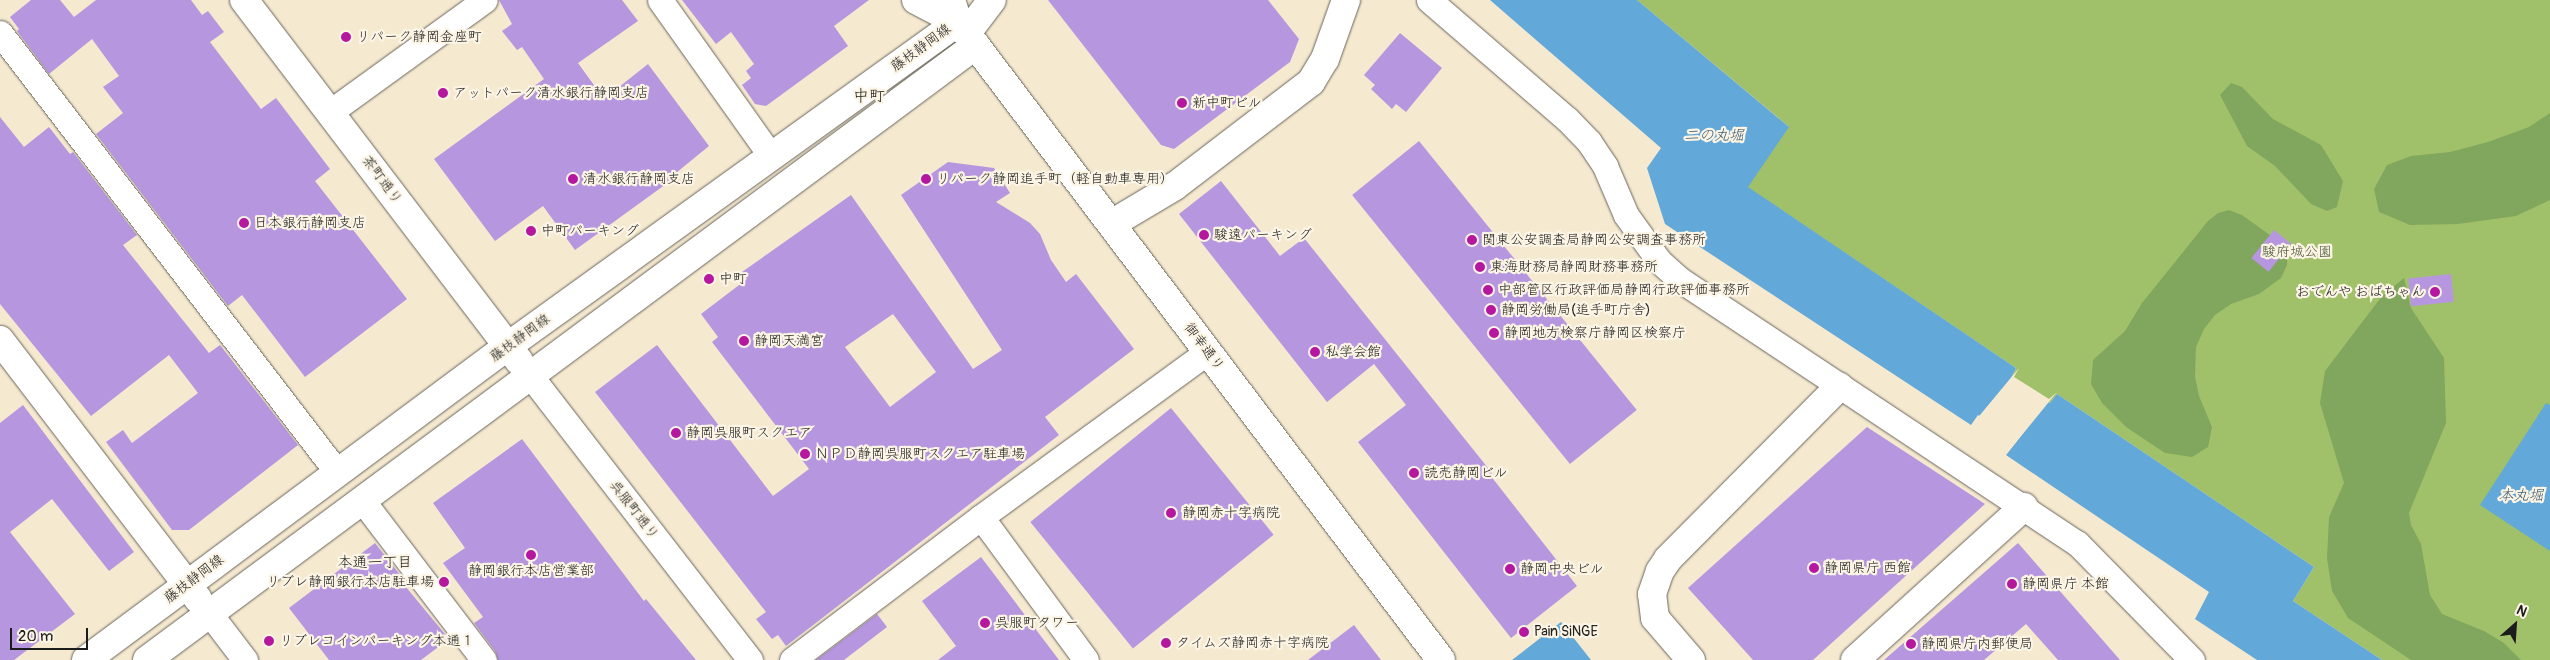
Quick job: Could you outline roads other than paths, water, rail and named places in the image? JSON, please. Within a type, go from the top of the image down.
[{"type":"main road","name":"茶町通り","points":[[244,0],[519,361]]},
{"type":"main road","points":[[916,0],[963,25],[992,0]]},
{"type":"main road","points":[[1114,223],[1175,186],[1310,82],[1324,59],[1346,0]]},
{"type":"main road","name":"藤枝静岡線","points":[[148,660],[362,500],[519,361],[771,156],[963,25]]},
{"type":"main road","name":"藤枝静岡線","points":[[86,660],[337,472],[519,361],[963,25]]},
{"type":"main road","name":"御幸通り","points":[[963,25],[1442,660]]},
{"type":"main road","points":[[0,340],[210,614]]},
{"type":"main road","points":[[1691,660],[1655,618],[1652,594],[1660,571],[1668,559],[1839,387]]},
{"type":"main road","points":[[1855,660],[2024,506]]},
{"type":"street","points":[[330,112],[454,9],[485,0]]},
{"type":"street","points":[[660,0],[771,156]]},
{"type":"street","points":[[1429,0],[1567,119],[1589,142],[1605,166],[1626,216],[1659,261],[1710,301],[2024,506],[2077,543],[2192,660]]},
{"type":"street","points":[[0,32],[337,472]]},
{"type":"street","points":[[792,660],[981,517],[1208,352]]},
{"type":"street","name":"呉服町通り","points":[[519,361],[750,660]]},
{"type":"street","points":[[362,500],[484,660]]},
{"type":"street","points":[[981,517],[1086,660]]},
{"type":"street","points":[[210,614],[245,660]]},
{"type":"water","name":"二の丸堀","points":[[1490,0],[1637,0],[1789,127],[1748,187],[2016,368],[2011,378],[2050,403],[2057,394],[2314,567],[2293,601],[2382,660],[2257,660],[2195,619],[2209,592],[2006,455],[2017,441],[1978,415],[1971,425],[1665,224],[1647,168],[1661,148]]},
{"type":"water","name":"本丸堀","points":[[2546,403],[2550,405],[2550,551],[2480,505]]},
{"type":"water","points":[[1561,622],[1591,660],[1512,660]]},
{"type":"place","name":"リパーク静岡金座町","points":[[346,37]]},
{"type":"place","name":"アットパーク清水銀行静岡支店","points":[[443,93]]},
{"type":"place","name":"新中町ビル","points":[[1182,103]]},
{"type":"place","name":"清水銀行静岡支店","points":[[573,179]]},
{"type":"place","name":"リパーク静岡追手町（軽自動車専用）","points":[[926,179]]},
{"type":"place","name":"日本銀行静岡支店","points":[[244,223]]},
{"type":"place","name":"中町パーキング","points":[[531,231]]},
{"type":"place","name":"駿遠パーキング","points":[[1204,235]]},
{"type":"place","name":"関東公安調査局静岡公安調査事務所","points":[[1472,240]]},
{"type":"place","name":"東海財務局静岡財務事務所","points":[[1480,267]]},
{"type":"place","name":"中町","points":[[709,279]]},
{"type":"place","name":"中部管区行政評価局静岡行政評価事務所","points":[[1488,290]]},
{"type":"place","name":"おでんや おばちゃん","points":[[2435,292]]},
{"type":"place","name":"静岡労働局(追手町庁舎)","points":[[1491,310]]},
{"type":"place","name":"静岡地方検察庁静岡区検察庁","points":[[1494,333]]},
{"type":"place","name":"静岡天満宮","points":[[744,341]]},
{"type":"place","name":"私学会館","points":[[1315,352]]},
{"type":"place","name":"静岡呉服町スクエア","points":[[676,433]]},
{"type":"place","name":"ＮＰＤ静岡呉服町スクエア駐車場","points":[[805,454]]},
{"type":"place","name":"読売静岡ビル","points":[[1414,473]]},
{"type":"place","name":"静岡赤十字病院","points":[[1171,513]]},
{"type":"place","name":"静岡銀行本店営業部","points":[[531,555]]},
{"type":"place","name":"静岡県庁 西館","points":[[1814,568]]},
{"type":"place","name":"静岡中央ビル","points":[[1510,569]]},
{"type":"place","name":"リブレ静岡銀行本店駐車場","points":[[444,582]]},
{"type":"place","name":"静岡県庁 本館","points":[[2012,584]]},
{"type":"place","name":"呉服町タワー","points":[[985,623]]},
{"type":"place","name":"Pain SiNGE","points":[[1524,632]]},
{"type":"place","name":"リブレコインパーキング本通１","points":[[269,641]]},
{"type":"place","name":"タイムズ静岡赤十字病院","points":[[1166,643]]},
{"type":"place","name":"静岡県庁内郵便局","points":[[1911,644]]},
{"type":"district","name":"中町","points":[[869,96]]},
{"type":"district","name":"本通一丁目","points":[[375,563]]},
{"type":"park label","name":"駿府城公園","points":[[2297,252]]}]
